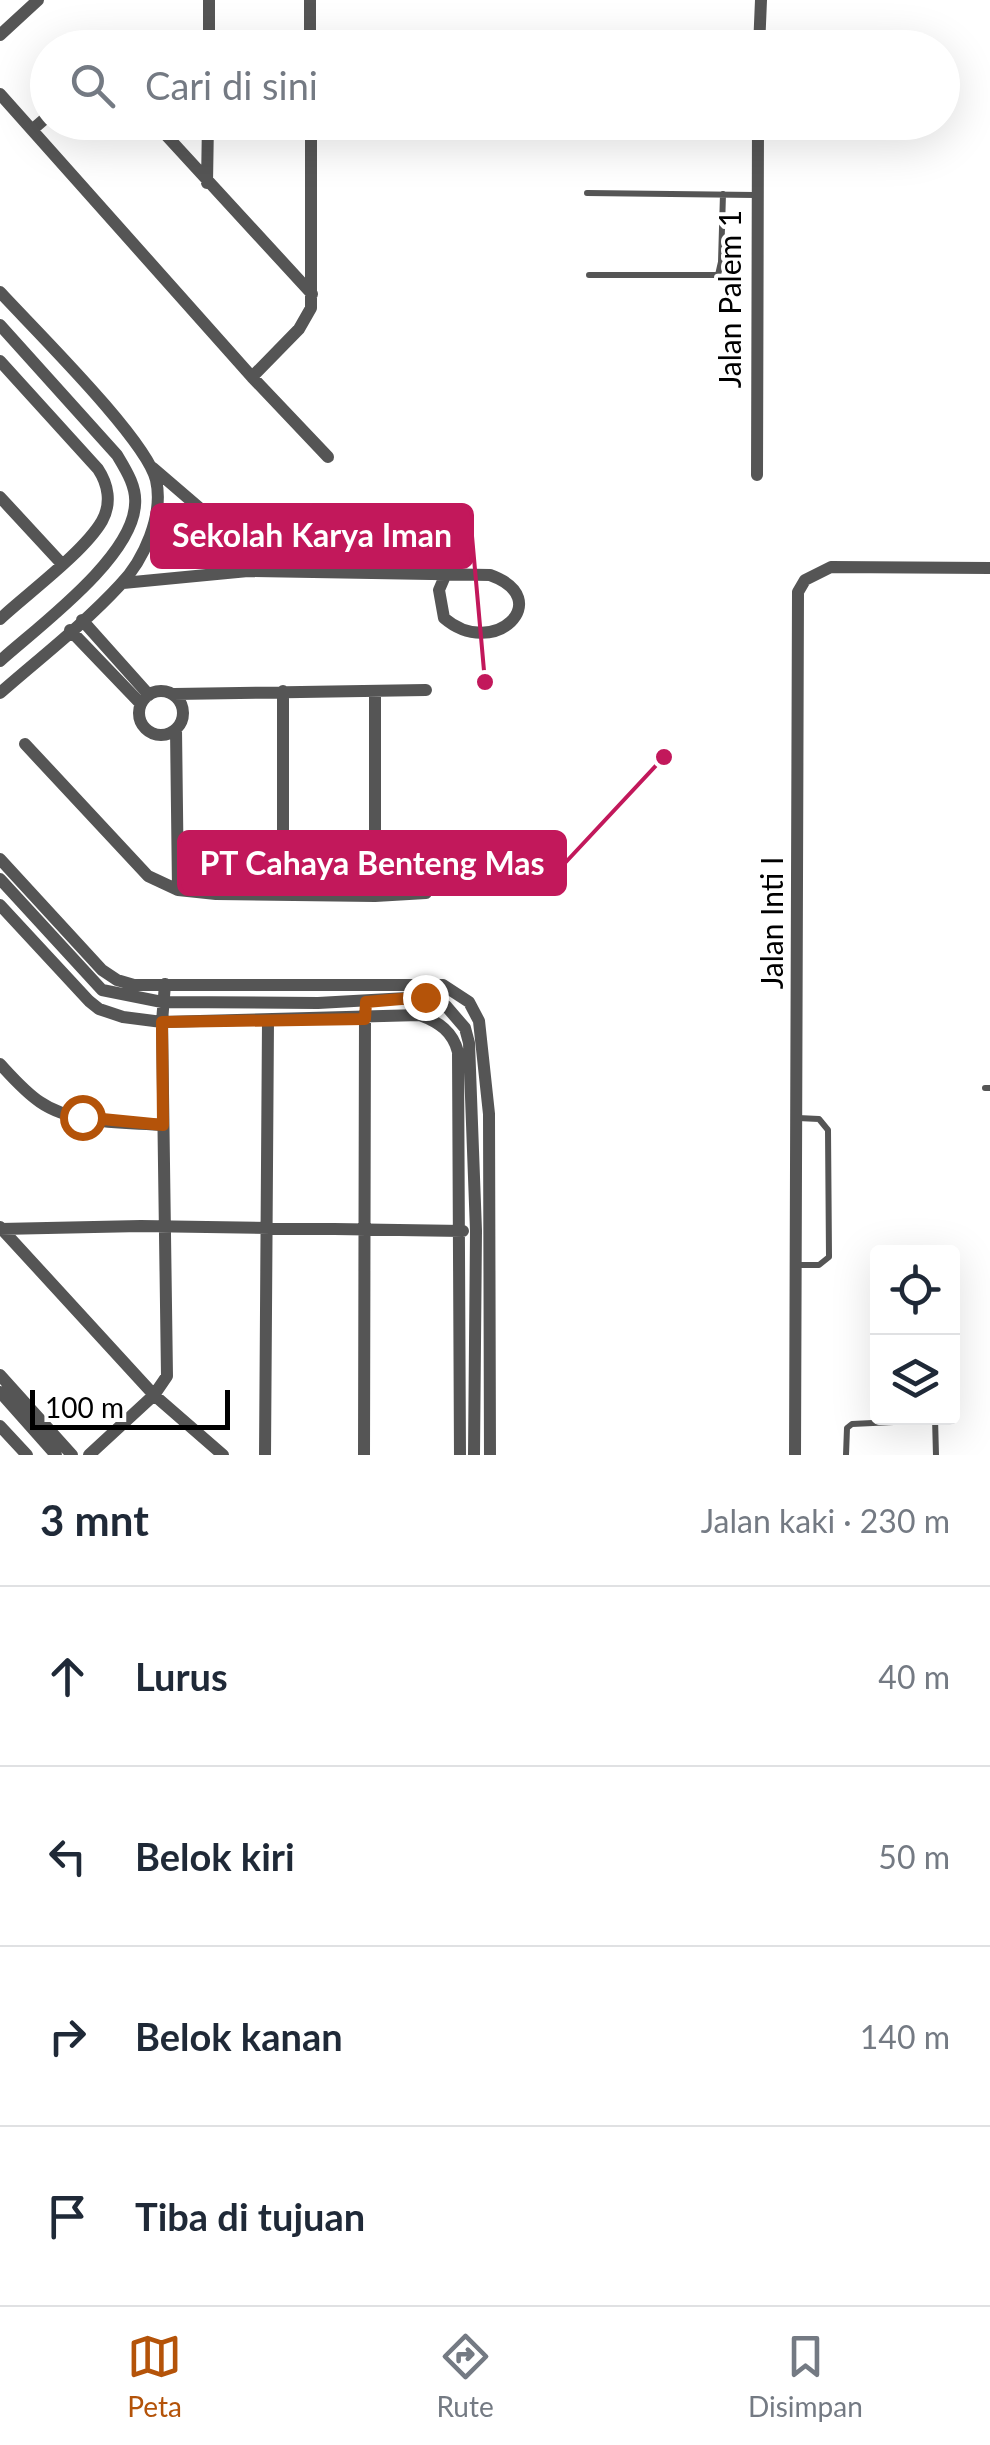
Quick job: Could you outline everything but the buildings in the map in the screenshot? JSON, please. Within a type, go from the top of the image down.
[{"type":"street","points":[[0,35],[38,0]]},
{"type":"street","points":[[208,30],[209,0]]},
{"type":"street","points":[[310,0],[310,30]]},
{"type":"street","points":[[760,30],[761,0]]},
{"type":"street","points":[[0,94],[30,128]]},
{"type":"street","points":[[41,140],[328,457]]},
{"type":"street","points":[[170,140],[312,294]]},
{"type":"street","points":[[208,140],[208,183]]},
{"type":"street","points":[[252,377],[308,317],[312,294],[311,140]]},
{"type":"street","name":"Jalan Palem 1","points":[[757,475],[758,140]]},
{"type":"street","points":[[0,292],[126,432],[152,467],[224,529],[309,570]]},
{"type":"street","points":[[0,325],[117,455],[130,476],[136,504],[128,532],[107,565],[0,661]]},
{"type":"street","points":[[0,362],[106,482],[102,522],[0,618]]},
{"type":"street","points":[[98,469],[117,455]]},
{"type":"street","points":[[0,693],[123,583],[150,540],[158,492],[152,467]]},
{"type":"street","points":[[0,497],[61,563]]},
{"type":"street","name":"Jalan Inti I","points":[[795,1455],[798,592],[806,580],[831,567],[990,568]]},
{"type":"street","points":[[123,583],[248,571],[490,574],[509,583],[517,600],[514,622],[499,632],[458,630],[444,618],[439,590],[446,576]]},
{"type":"street","points":[[82,620],[145,699],[142,723],[158,734],[176,729]]},
{"type":"street","points":[[70,630],[145,699]]},
{"type":"street","points":[[145,699],[161,691],[174,694],[426,690]]},
{"type":"street","points":[[283,691],[283,895]]},
{"type":"street","points":[[375,691],[375,896]]},
{"type":"street","points":[[174,694],[183,711],[176,729],[178,890]]},
{"type":"street","points":[[26,744],[148,876],[178,890],[283,895],[426,893]]},
{"type":"street","points":[[2,870],[69,956],[102,990],[162,1002],[318,1003],[425,997],[446,1006],[465,1028],[473,1112],[476,1231],[474,1455]]},
{"type":"street","points":[[2,870],[105,972],[134,985],[444,985],[469,1002],[479,1021],[489,1114],[490,1455]]},
{"type":"street","points":[[0,905],[99,1010],[162,1022],[420,1015],[434,1020],[455,1038],[460,1455]]},
{"type":"street","points":[[58,968],[69,956]]},
{"type":"street","points":[[89,1455],[154,1395],[168,1376],[162,1022],[165,984]]},
{"type":"street","points":[[318,1003],[319,986]]},
{"type":"street","points":[[364,1455],[366,1002]]},
{"type":"street","points":[[265,1455],[268,1021]]},
{"type":"street","points":[[0,1064],[41,1103],[59,1112],[163,1125]]},
{"type":"street","points":[[473,1112],[489,1114]]},
{"type":"street","points":[[0,1228],[476,1231]]},
{"type":"street","points":[[0,1228],[154,1395],[223,1455]]},
{"type":"street","points":[[474,1336],[490,1337]]},
{"type":"street","points":[[0,1374],[72,1455]]},
{"type":"street","points":[[0,1392],[56,1455]]},
{"type":"street","points":[[0,1426],[27,1455]]},
{"type":"lane","points":[[586,193],[756,195]]},
{"type":"lane","points":[[589,275],[718,275],[722,262],[723,194]]},
{"type":"lane","points":[[794,1265],[820,1265],[829,1258],[828,1130],[819,1119],[798,1118]]},
{"type":"lane","points":[[846,1455],[847,1428],[870,1423]]},
{"type":"lane","points":[[935,1425],[936,1455]]},
{"type":"place","name":"Sekolah Karya Iman","points":[[485,682]]},
{"type":"place","name":"PT Cahaya Benteng Mas","points":[[664,757]]},
{"type":"route","points":[[82,1117],[163,1125],[162,1022],[365,1019],[366,1002],[425,997]]}]
